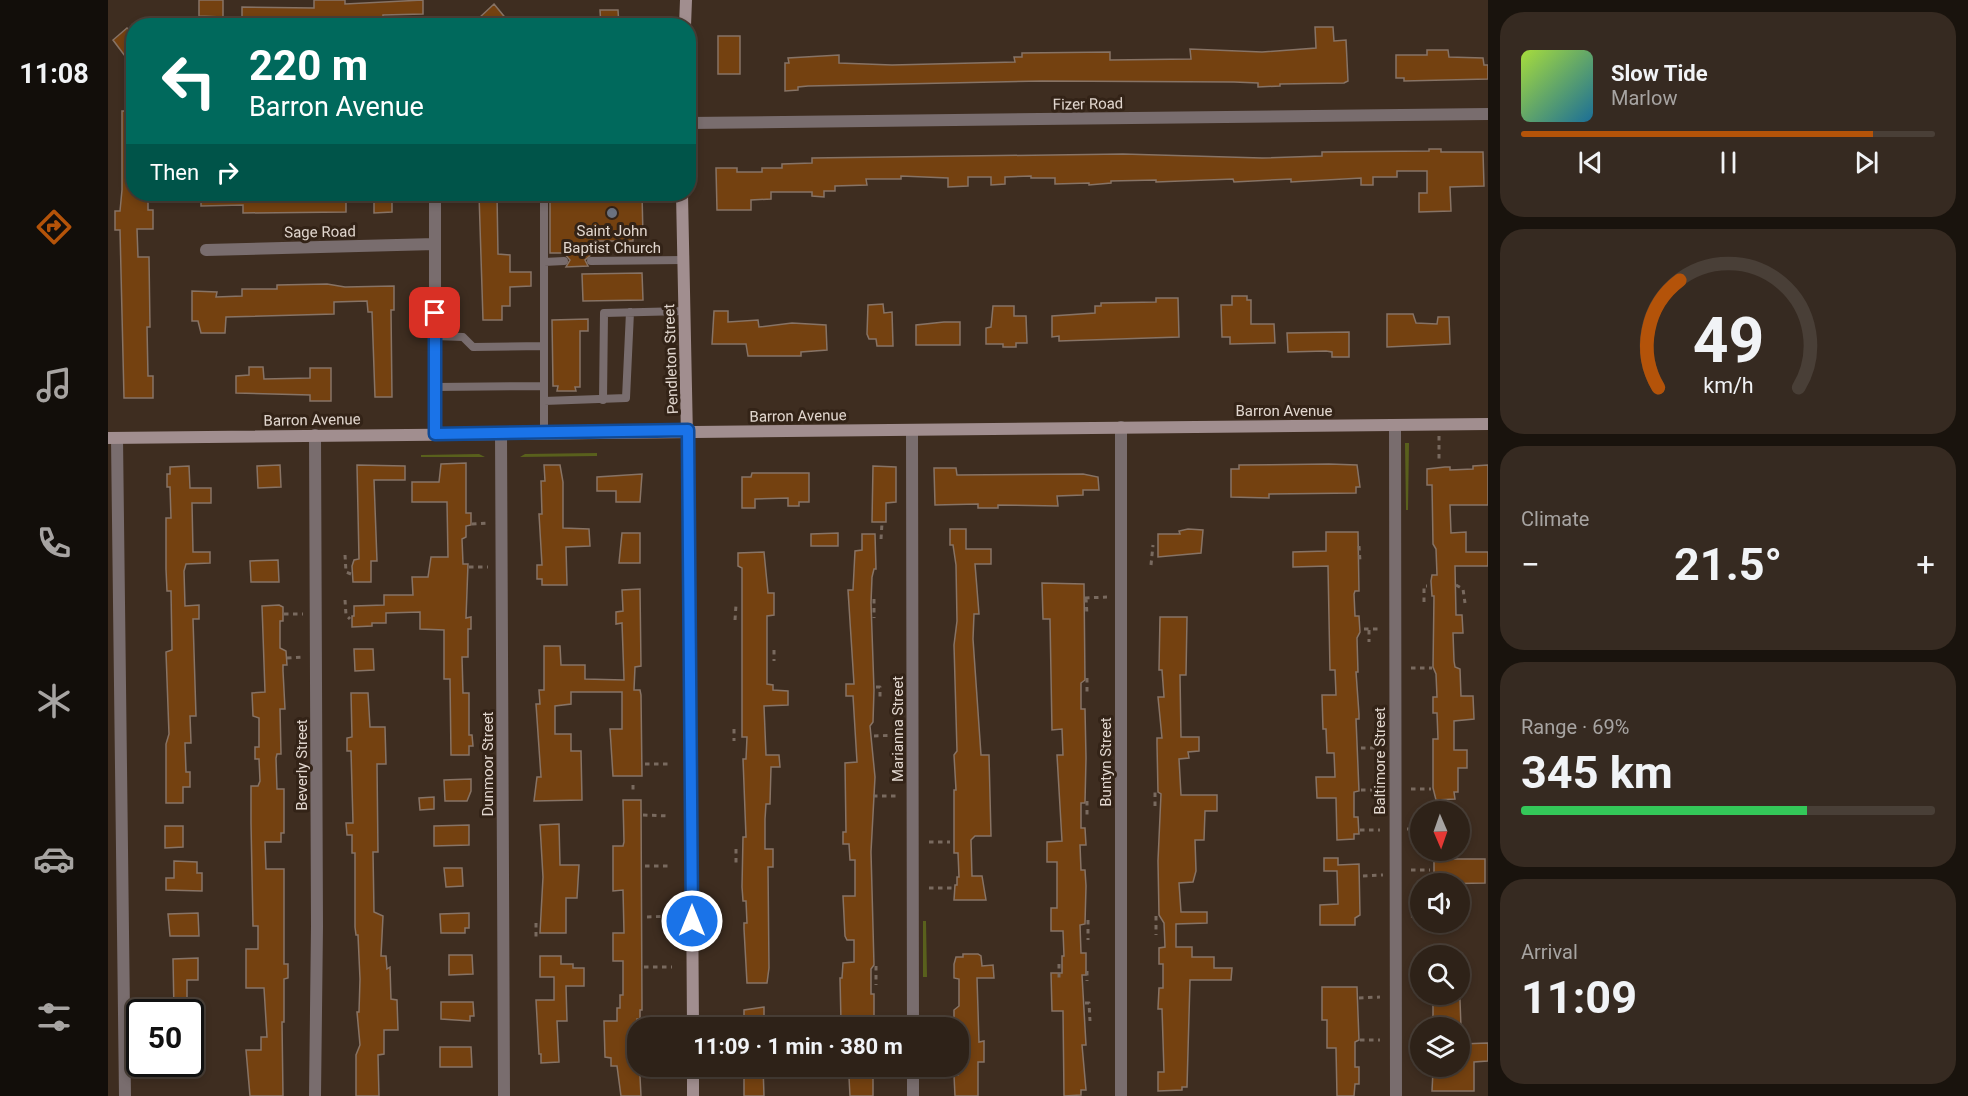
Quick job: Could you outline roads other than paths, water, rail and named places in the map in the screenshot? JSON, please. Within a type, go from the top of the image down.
[{"type":"main road","points":[[685,18],[686,0]]},
{"type":"main road","name":"Pendleton Street","points":[[682,201],[688,430],[693,1017]]},
{"type":"main road","name":"Barron Avenue","points":[[113,438],[688,430],[1488,424]]},
{"type":"main road","points":[[693,1077],[693,1096]]},
{"type":"street","name":"Fizer Road","points":[[696,123],[1488,114]]},
{"type":"street","points":[[435,201],[435,434]]},
{"type":"street","name":"Sage Road","points":[[206,250],[435,244]]},
{"type":"street","name":"Baltimore Street","points":[[1395,425],[1396,1096]]},
{"type":"street","name":"Buntyn Street","points":[[1121,428],[1121,1096]]},
{"type":"street","name":"Marianna Street","points":[[912,430],[913,1017]]},
{"type":"street","name":"Dunmoor Street","points":[[501,433],[504,1096]]},
{"type":"street","name":"Beverly Street","points":[[315,435],[317,926],[315,1096]]},
{"type":"street","points":[[113,438],[125,1096]]},
{"type":"street","points":[[913,1077],[914,1096]]},
{"type":"lane","points":[[544,201],[544,432]]},
{"type":"lane","points":[[591,261],[683,260]]},
{"type":"lane","points":[[544,262],[564,261]]},
{"type":"lane","points":[[603,400],[604,316],[607,312],[684,311]]},
{"type":"lane","points":[[544,401],[624,399],[627,395],[630,312]]},
{"type":"lane","points":[[435,336],[463,337],[473,347],[544,346]]},
{"type":"lane","points":[[435,387],[544,386]]},
{"type":"place","name":"Saint John Baptist Church","points":[[612,213]]}]
